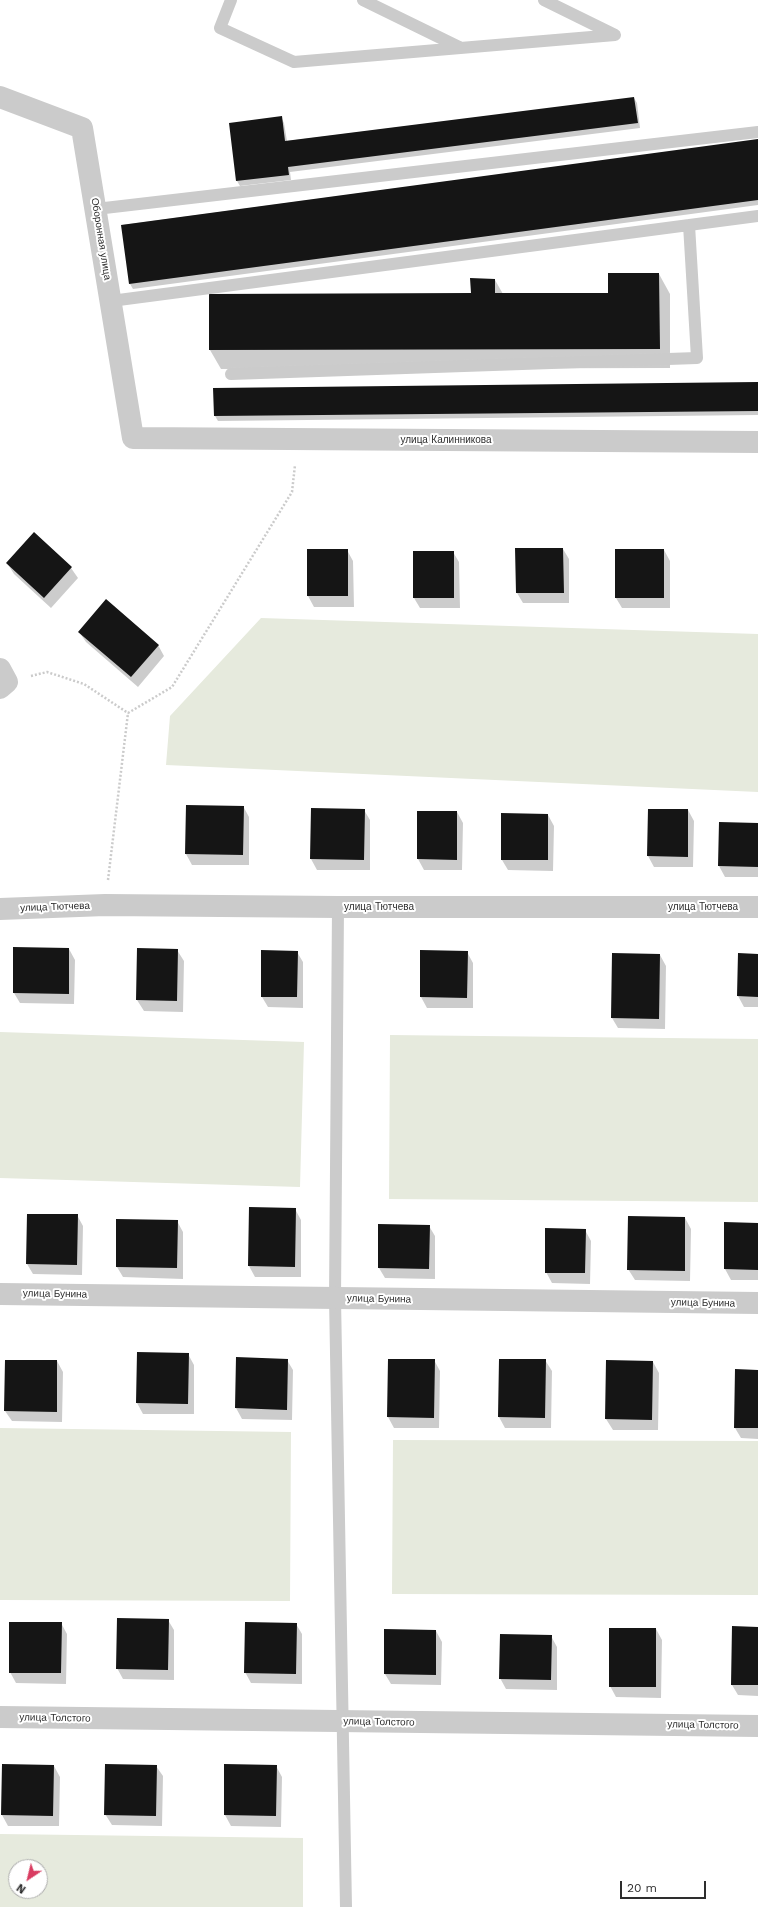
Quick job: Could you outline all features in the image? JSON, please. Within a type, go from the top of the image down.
[{"type":"street","name":"Оборонная улица","points":[[0,97],[82,128],[133,438]]},
{"type":"street","name":"улица Калинникова","points":[[133,438],[758,442]]},
{"type":"street","name":"улица Тютчева","points":[[0,909],[105,905],[338,907],[758,907]]},
{"type":"street","name":"улица Бунина","points":[[0,1294],[758,1303]]},
{"type":"street","name":"улица Толстого","points":[[0,1717],[758,1726]]},
{"type":"lane","points":[[232,0],[220,28],[294,62],[615,34],[544,0]]},
{"type":"lane","points":[[363,0],[460,48]]},
{"type":"lane","points":[[96,209],[758,132]]},
{"type":"lane","points":[[111,301],[758,216]]},
{"type":"lane","points":[[231,374],[697,358],[688,225]]},
{"type":"lane","points":[[338,907],[335,1298],[346,1907]]},
{"type":"path","points":[[128,714],[172,687],[292,492],[298,439]]},
{"type":"path","points":[[2,680],[47,672],[84,684],[128,714]]},
{"type":"path","points":[[105,905],[128,714]]},
{"type":"shaded area","points":[[261,618],[758,634],[758,792],[166,765],[170,716]]},
{"type":"shaded area","points":[[0,1032],[304,1042],[300,1187],[0,1178]]},
{"type":"shaded area","points":[[390,1035],[758,1039],[758,1202],[389,1199]]},
{"type":"shaded area","points":[[0,1428],[291,1432],[290,1601],[0,1600]]},
{"type":"shaded area","points":[[393,1440],[758,1441],[758,1595],[392,1594]]},
{"type":"shaded area","points":[[0,1834],[303,1838],[303,1907],[0,1907]]},
{"type":"building","points":[[634,97],[638,123],[288,167],[289,175],[236,181],[229,123],[282,116],[285,141]]},
{"type":"building","points":[[758,139],[758,200],[129,284],[121,225]]},
{"type":"building","points":[[608,273],[659,273],[660,349],[209,350],[209,294],[471,293],[470,278],[495,279],[495,293],[608,293]]},
{"type":"building","points":[[758,382],[758,411],[214,416],[213,388]]},
{"type":"building","points":[[34,532],[72,567],[44,598],[6,563]]},
{"type":"building","points":[[515,548],[563,548],[564,593],[516,593]]},
{"type":"building","points":[[307,549],[348,549],[348,596],[307,596]]},
{"type":"building","points":[[615,549],[664,549],[664,598],[615,598]]},
{"type":"building","points":[[413,551],[454,551],[454,598],[413,598]]},
{"type":"building","points":[[106,599],[159,645],[131,677],[78,632]]},
{"type":"building","points":[[186,805],[244,806],[243,855],[185,854]]},
{"type":"building","points":[[311,808],[365,809],[364,860],[310,859]]},
{"type":"building","points":[[648,809],[688,809],[688,857],[647,856]]},
{"type":"building","points":[[417,811],[457,811],[457,860],[417,859]]},
{"type":"building","points":[[501,813],[548,814],[548,860],[501,860]]},
{"type":"building","points":[[719,822],[758,823],[758,867],[718,866]]},
{"type":"building","points":[[13,947],[69,948],[69,994],[13,993]]},
{"type":"building","points":[[137,948],[178,949],[177,1001],[136,1000]]},
{"type":"building","points":[[261,950],[298,951],[297,997],[261,997]]},
{"type":"building","points":[[420,950],[468,951],[467,998],[420,997]]},
{"type":"building","points":[[612,953],[660,954],[659,1019],[611,1018]]},
{"type":"building","points":[[738,953],[758,954],[758,997],[737,996]]},
{"type":"building","points":[[249,1207],[296,1208],[295,1267],[248,1266]]},
{"type":"building","points":[[27,1214],[78,1214],[77,1265],[26,1264]]},
{"type":"building","points":[[628,1216],[685,1217],[685,1271],[627,1270]]},
{"type":"building","points":[[116,1219],[178,1220],[177,1268],[116,1267]]},
{"type":"building","points":[[724,1222],[758,1223],[758,1270],[724,1269]]},
{"type":"building","points":[[378,1224],[430,1225],[429,1269],[378,1268]]},
{"type":"building","points":[[545,1228],[586,1229],[585,1273],[545,1273]]},
{"type":"building","points":[[137,1352],[189,1353],[188,1404],[136,1403]]},
{"type":"building","points":[[236,1357],[288,1359],[287,1410],[235,1408]]},
{"type":"building","points":[[388,1359],[435,1359],[434,1418],[387,1417]]},
{"type":"building","points":[[499,1359],[546,1359],[545,1418],[498,1417]]},
{"type":"building","points":[[5,1360],[57,1360],[57,1412],[4,1411]]},
{"type":"building","points":[[606,1360],[653,1361],[652,1420],[605,1419]]},
{"type":"building","points":[[735,1369],[758,1370],[758,1428],[734,1428]]},
{"type":"building","points":[[117,1618],[169,1619],[168,1670],[116,1669]]},
{"type":"building","points":[[9,1622],[62,1622],[61,1673],[9,1673]]},
{"type":"building","points":[[245,1622],[297,1623],[296,1674],[244,1673]]},
{"type":"building","points":[[732,1626],[758,1627],[758,1685],[731,1685]]},
{"type":"building","points":[[609,1628],[656,1628],[656,1687],[609,1687]]},
{"type":"building","points":[[384,1629],[436,1630],[436,1675],[384,1674]]},
{"type":"building","points":[[500,1634],[552,1635],[551,1680],[499,1679]]},
{"type":"building","points":[[2,1764],[54,1765],[53,1816],[1,1815]]},
{"type":"building","points":[[105,1764],[157,1765],[156,1816],[104,1815]]},
{"type":"building","points":[[224,1764],[277,1765],[276,1816],[224,1815]]}]
